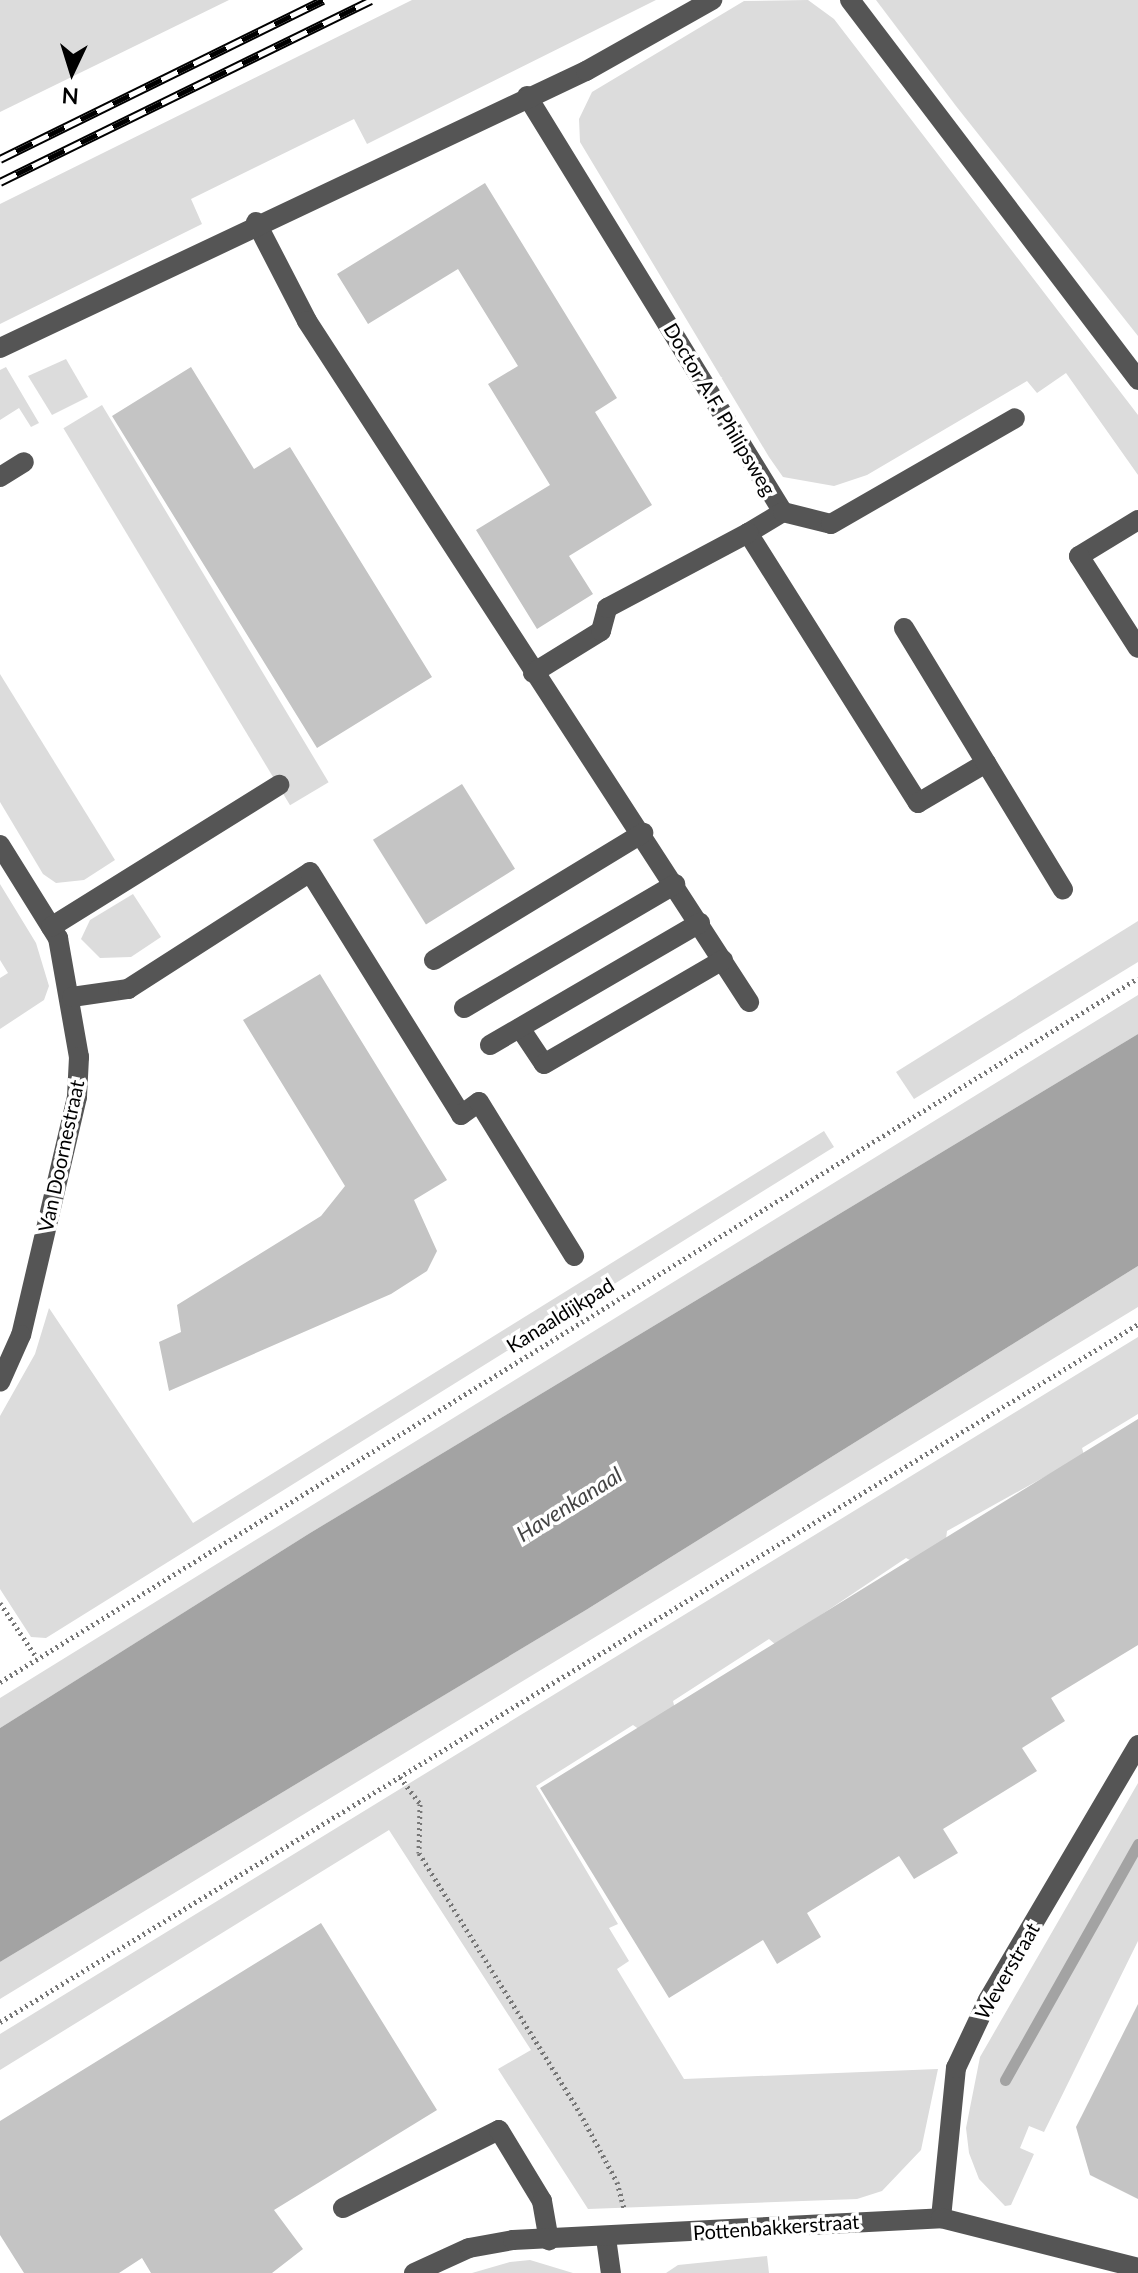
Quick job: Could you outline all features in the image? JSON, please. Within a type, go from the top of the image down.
[{"type":"street","points":[[0,348],[256,222],[586,71],[712,0]]},
{"type":"street","points":[[850,0],[1138,380]]},
{"type":"street","name":"Doctor A.F. Philipsweg","points":[[527,96],[783,512],[607,608],[601,631],[533,673]]},
{"type":"street","points":[[256,222],[281,272],[533,673],[643,833],[749,1002]]},
{"type":"street","points":[[783,512],[831,524],[1015,418]]},
{"type":"street","points":[[0,477],[24,462]]},
{"type":"street","points":[[1138,520],[1079,556],[1138,648]]},
{"type":"street","points":[[748,533],[918,803],[986,763]]},
{"type":"street","points":[[904,628],[1063,890]]},
{"type":"street","points":[[51,927],[279,785]]},
{"type":"street","points":[[434,960],[643,833]]},
{"type":"street","name":"Van Doornestraat","points":[[0,845],[51,927],[72,997],[77,1097],[21,1335],[0,1382]]},
{"type":"street","points":[[72,997],[128,989],[310,872],[461,1115],[479,1102],[574,1256]]},
{"type":"street","points":[[464,1008],[675,884]]},
{"type":"street","points":[[490,1045],[700,923]]},
{"type":"street","points":[[520,1028],[544,1064],[723,960]]},
{"type":"street","name":"Weverstraat","points":[[941,2218],[956,2068],[988,2000],[1138,1745]]},
{"type":"street","points":[[343,2208],[499,2130],[542,2201],[549,2240]]},
{"type":"street","name":"Pottenbakkerstraat","points":[[414,2273],[469,2248],[549,2240],[941,2218],[1138,2268]]},
{"type":"street","points":[[606,2238],[611,2273]]},
{"type":"path","name":"Kanaaldijkpad","points":[[0,1682],[1138,978]]},
{"type":"path","points":[[0,2022],[1138,1324]]},
{"type":"path","points":[[0,1603],[37,1658]]},
{"type":"path","points":[[400,1777],[420,1804],[419,1853],[580,2113],[617,2182],[632,2237]]},
{"type":"shaded area","points":[[0,0],[229,0],[0,112]]},
{"type":"shaded area","points":[[412,0],[656,0],[367,144],[354,119],[191,199],[202,224],[0,324],[0,204]]},
{"type":"shaded area","points":[[808,0],[834,19],[1138,415],[1138,475],[1066,373],[1037,393],[1027,381],[867,475],[834,486],[783,477],[769,457],[580,142],[579,119],[592,92],[744,1]]},
{"type":"shaded area","points":[[876,0],[1138,0],[1138,336],[956,106]]},
{"type":"shaded area","points":[[66,359],[88,397],[52,415],[28,376]]},
{"type":"shaded area","points":[[6,367],[39,423],[31,427],[19,408],[0,420],[0,370]]},
{"type":"shaded area","points":[[102,405],[329,782],[290,805],[63,428]]},
{"type":"shaded area","points":[[0,674],[115,860],[84,880],[56,883],[43,874],[0,802]]},
{"type":"shaded area","points":[[0,884],[36,943],[49,986],[44,1000],[0,1029],[0,978],[8,973],[0,960]]},
{"type":"shaded area","points":[[133,894],[161,937],[131,957],[100,958],[81,939],[90,920]]},
{"type":"shaded area","points":[[1138,921],[1138,962],[914,1099],[896,1072]]},
{"type":"shaded area","points":[[1138,995],[1138,1034],[310,1533],[0,1728],[0,1698]]},
{"type":"shaded area","points":[[824,1131],[834,1147],[46,1638],[31,1637],[0,1589],[0,1416],[35,1354],[49,1308],[193,1523]]},
{"type":"shaded area","points":[[1138,1266],[1138,1307],[0,1999],[0,1962],[586,1610]]},
{"type":"shaded area","points":[[1138,1337],[1138,1414],[1082,1448],[1084,1455],[947,1531],[946,1539],[912,1561],[906,1558],[776,1645],[769,1639],[673,1701],[675,1709],[640,1730],[633,1725],[536,1786],[618,1924],[609,1928],[629,1961],[617,1969],[684,2079],[938,2069],[921,2150],[882,2191],[857,2199],[588,2209],[498,2069],[531,2050],[389,1830],[0,2070],[0,2034]]},
{"type":"shaded area","points":[[1138,1783],[1138,1941],[1044,2132],[1029,2126],[1020,2148],[1034,2154],[1011,2205],[1005,2206],[979,2179],[969,2153],[966,2128],[980,2057]]},
{"type":"shaded area","points":[[767,2256],[769,2273],[666,2273],[678,2265]]},
{"type":"shaded area","points":[[530,2260],[573,2273],[472,2273],[510,2262]]},
{"type":"water","name":"Havenkanaal","points":[[1138,1034],[1138,1266],[586,1610],[0,1962],[0,1728],[310,1533]]},
{"type":"building","points":[[485,183],[617,398],[595,412],[652,505],[569,556],[593,594],[537,629],[476,530],[550,485],[488,384],[518,366],[458,269],[368,324],[337,274]]},
{"type":"building","points":[[191,367],[254,469],[290,447],[432,677],[317,748],[112,416]]},
{"type":"building","points":[[462,784],[515,869],[426,924],[373,840]]},
{"type":"building","points":[[320,974],[447,1180],[414,1200],[437,1251],[427,1271],[391,1294],[169,1391],[159,1342],[181,1332],[177,1305],[321,1216],[345,1186],[243,1020]]},
{"type":"building","points":[[1138,1419],[1138,1645],[1051,1698],[1065,1721],[1022,1748],[1037,1771],[943,1829],[958,1853],[914,1879],[899,1856],[807,1913],[821,1937],[777,1964],[763,1940],[669,1998],[540,1788]]},
{"type":"building","points":[[321,1923],[437,2110],[274,2210],[303,2249],[272,2273],[151,2273],[142,2258],[119,2273],[24,2273],[0,2235],[0,2121]]},
{"type":"building","points":[[1138,2004],[1138,2199],[1090,2175],[1076,2127]]},
{"type":"waterway","points":[[1005,2080],[1138,1844]]},
{"type":"railway","points":[[0,159],[323,0]]},
{"type":"railway","points":[[0,182],[371,0]]}]
